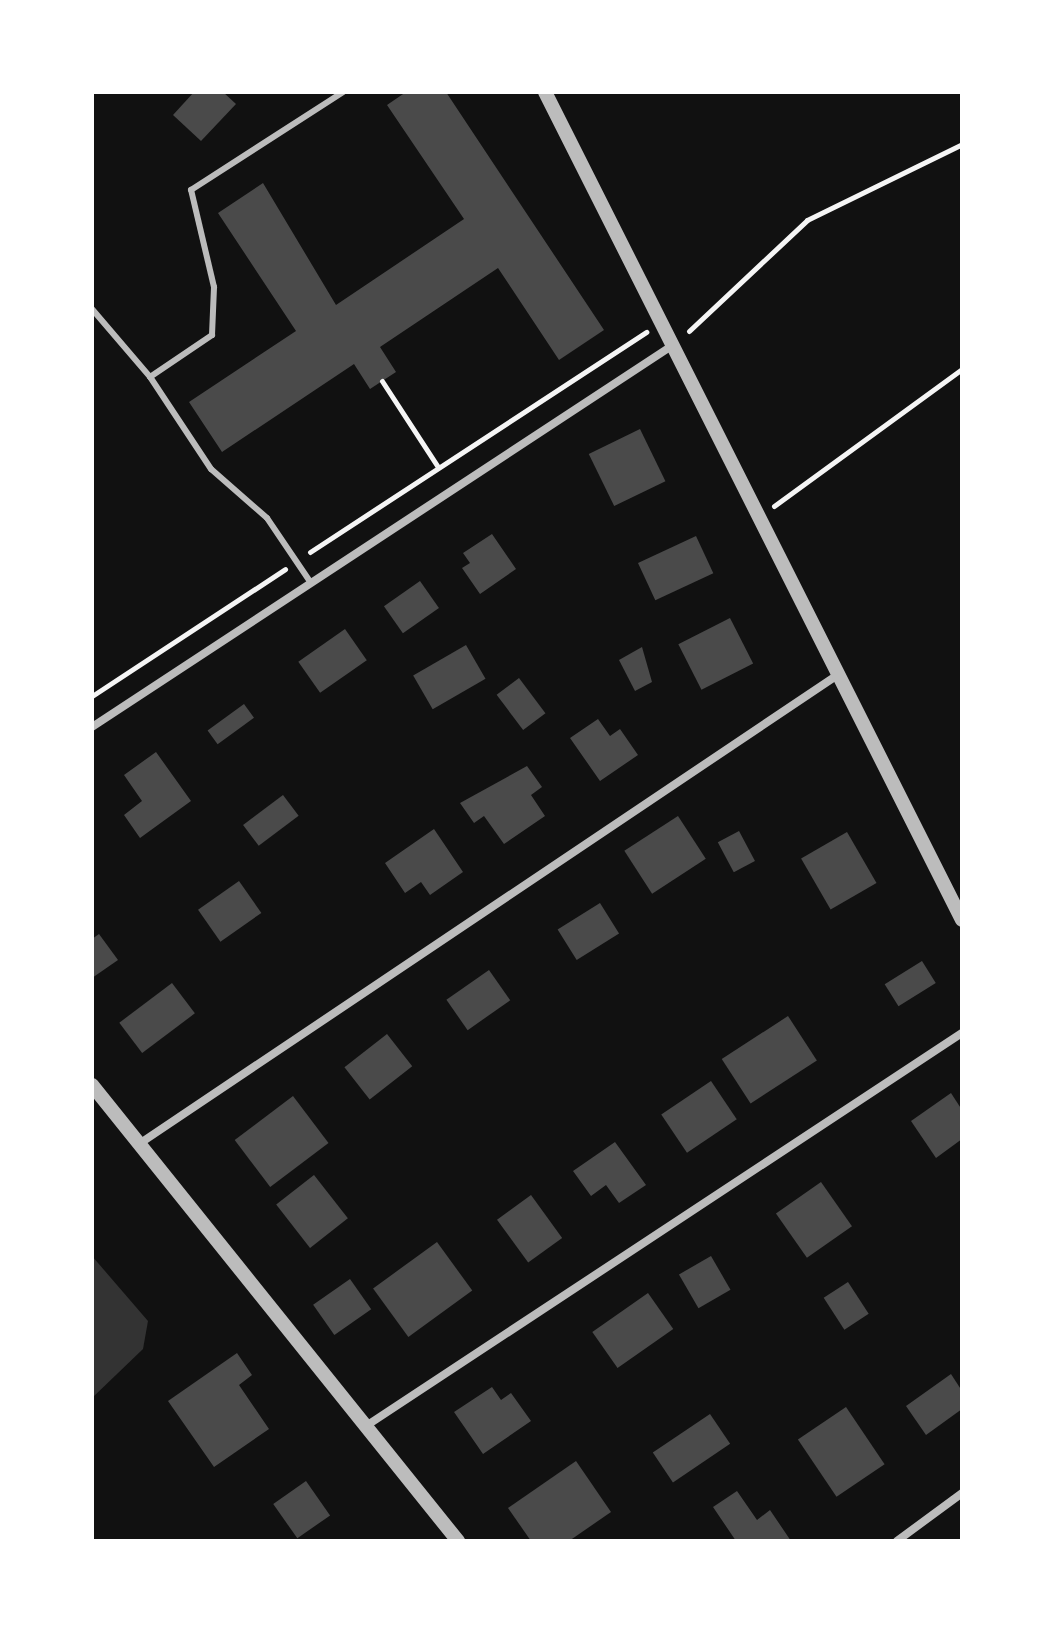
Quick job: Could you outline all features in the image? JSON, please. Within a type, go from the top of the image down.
[{"type":"street","points":[[545,92],[763,513],[962,920]]},
{"type":"street","points":[[92,727],[675,343]]},
{"type":"street","points":[[139,1144],[841,673]]},
{"type":"street","points":[[366,1426],[962,1033]]},
{"type":"street","points":[[92,1085],[458,1541]]},
{"type":"street","points":[[897,1541],[962,1493]]},
{"type":"lane","points":[[150,377],[212,335],[214,287],[191,190],[343,92]]},
{"type":"lane","points":[[92,309],[150,377],[211,469],[267,518],[311,583]]},
{"type":"path","points":[[675,343],[807,220],[962,144]]},
{"type":"path","points":[[92,696],[664,321]]},
{"type":"path","points":[[763,513],[962,369]]},
{"type":"path","points":[[382,381],[438,467]]},
{"type":"shaded area","points":[[92,1256],[148,1321],[143,1349],[92,1398]]},
{"type":"building","points":[[194,92],[223,92],[236,104],[201,141],[173,115]]},
{"type":"building","points":[[406,92],[446,92],[604,330],[559,360],[498,268],[380,347],[396,372],[370,389],[354,364],[222,452],[189,402],[296,331],[218,213],[263,183],[336,305],[464,219],[387,105]]},
{"type":"building","points":[[640,429],[665,481],[614,506],[589,454]]},
{"type":"building","points":[[492,534],[516,569],[480,594],[462,568],[470,563],[463,553]]},
{"type":"building","points":[[696,536],[713,573],[655,600],[638,563]]},
{"type":"building","points":[[420,581],[439,608],[403,633],[384,606]]},
{"type":"building","points":[[730,618],[753,663],[701,690],[678,644]]},
{"type":"building","points":[[345,629],[367,660],[320,693],[298,662]]},
{"type":"building","points":[[466,645],[486,679],[433,709],[413,676]]},
{"type":"building","points":[[642,647],[652,682],[635,691],[619,660]]},
{"type":"building","points":[[519,678],[545,713],[523,730],[497,695]]},
{"type":"building","points":[[244,704],[254,718],[218,744],[208,730]]},
{"type":"building","points":[[598,719],[610,736],[620,729],[638,755],[600,781],[570,738]]},
{"type":"building","points":[[156,752],[191,801],[140,838],[124,815],[142,801],[124,775]]},
{"type":"building","points":[[527,766],[542,787],[531,795],[545,816],[504,844],[484,816],[474,823],[460,803]]},
{"type":"building","points":[[283,795],[299,816],[259,846],[243,825]]},
{"type":"building","points":[[678,816],[706,859],[652,894],[624,851]]},
{"type":"building","points":[[434,829],[463,872],[430,895],[421,882],[405,893],[385,863]]},
{"type":"building","points":[[739,831],[755,861],[734,872],[718,842]]},
{"type":"building","points":[[847,832],[876,883],[831,910],[801,859]]},
{"type":"building","points":[[239,881],[261,913],[220,942],[198,910]]},
{"type":"building","points":[[600,903],[619,934],[577,960],[558,929]]},
{"type":"building","points":[[99,934],[118,960],[92,978],[92,939]]},
{"type":"building","points":[[922,961],[936,983],[898,1006],[885,984]]},
{"type":"building","points":[[489,970],[510,1000],[468,1030],[446,1000]]},
{"type":"building","points":[[172,983],[195,1013],[142,1053],[119,1023]]},
{"type":"building","points":[[788,1016],[817,1060],[751,1103],[722,1059]]},
{"type":"building","points":[[387,1034],[412,1066],[370,1100],[344,1067]]},
{"type":"building","points":[[711,1081],[737,1119],[687,1153],[661,1115]]},
{"type":"building","points":[[951,1093],[962,1110],[962,1139],[936,1158],[911,1121]]},
{"type":"building","points":[[293,1096],[329,1143],[270,1187],[235,1140]]},
{"type":"building","points":[[615,1142],[646,1185],[619,1203],[606,1185],[591,1196],[573,1171]]},
{"type":"building","points":[[314,1175],[348,1218],[310,1248],[276,1205]]},
{"type":"building","points":[[821,1182],[852,1226],[807,1258],[776,1214]]},
{"type":"building","points":[[531,1195],[562,1238],[528,1263],[497,1220]]},
{"type":"building","points":[[437,1242],[472,1291],[408,1337],[373,1288]]},
{"type":"building","points":[[711,1256],[730,1290],[698,1308],[679,1274]]},
{"type":"building","points":[[350,1279],[371,1309],[334,1335],[313,1305]]},
{"type":"building","points":[[848,1282],[869,1314],[844,1330],[824,1298]]},
{"type":"building","points":[[648,1293],[673,1329],[618,1368],[592,1332]]},
{"type":"building","points":[[237,1353],[252,1375],[239,1385],[269,1429],[214,1467],[168,1401]]},
{"type":"building","points":[[951,1374],[962,1391],[962,1409],[926,1435],[906,1406]]},
{"type":"building","points":[[492,1387],[501,1400],[511,1393],[531,1421],[483,1454],[454,1412]]},
{"type":"building","points":[[846,1407],[885,1464],[837,1497],[798,1439]]},
{"type":"building","points":[[710,1414],[730,1444],[673,1482],[653,1453]]},
{"type":"building","points":[[576,1461],[611,1512],[569,1541],[531,1541],[508,1508]]},
{"type":"building","points":[[306,1481],[330,1515],[297,1538],[273,1504]]},
{"type":"building","points":[[737,1491],[757,1520],[770,1510],[791,1541],[736,1541],[713,1507]]}]
